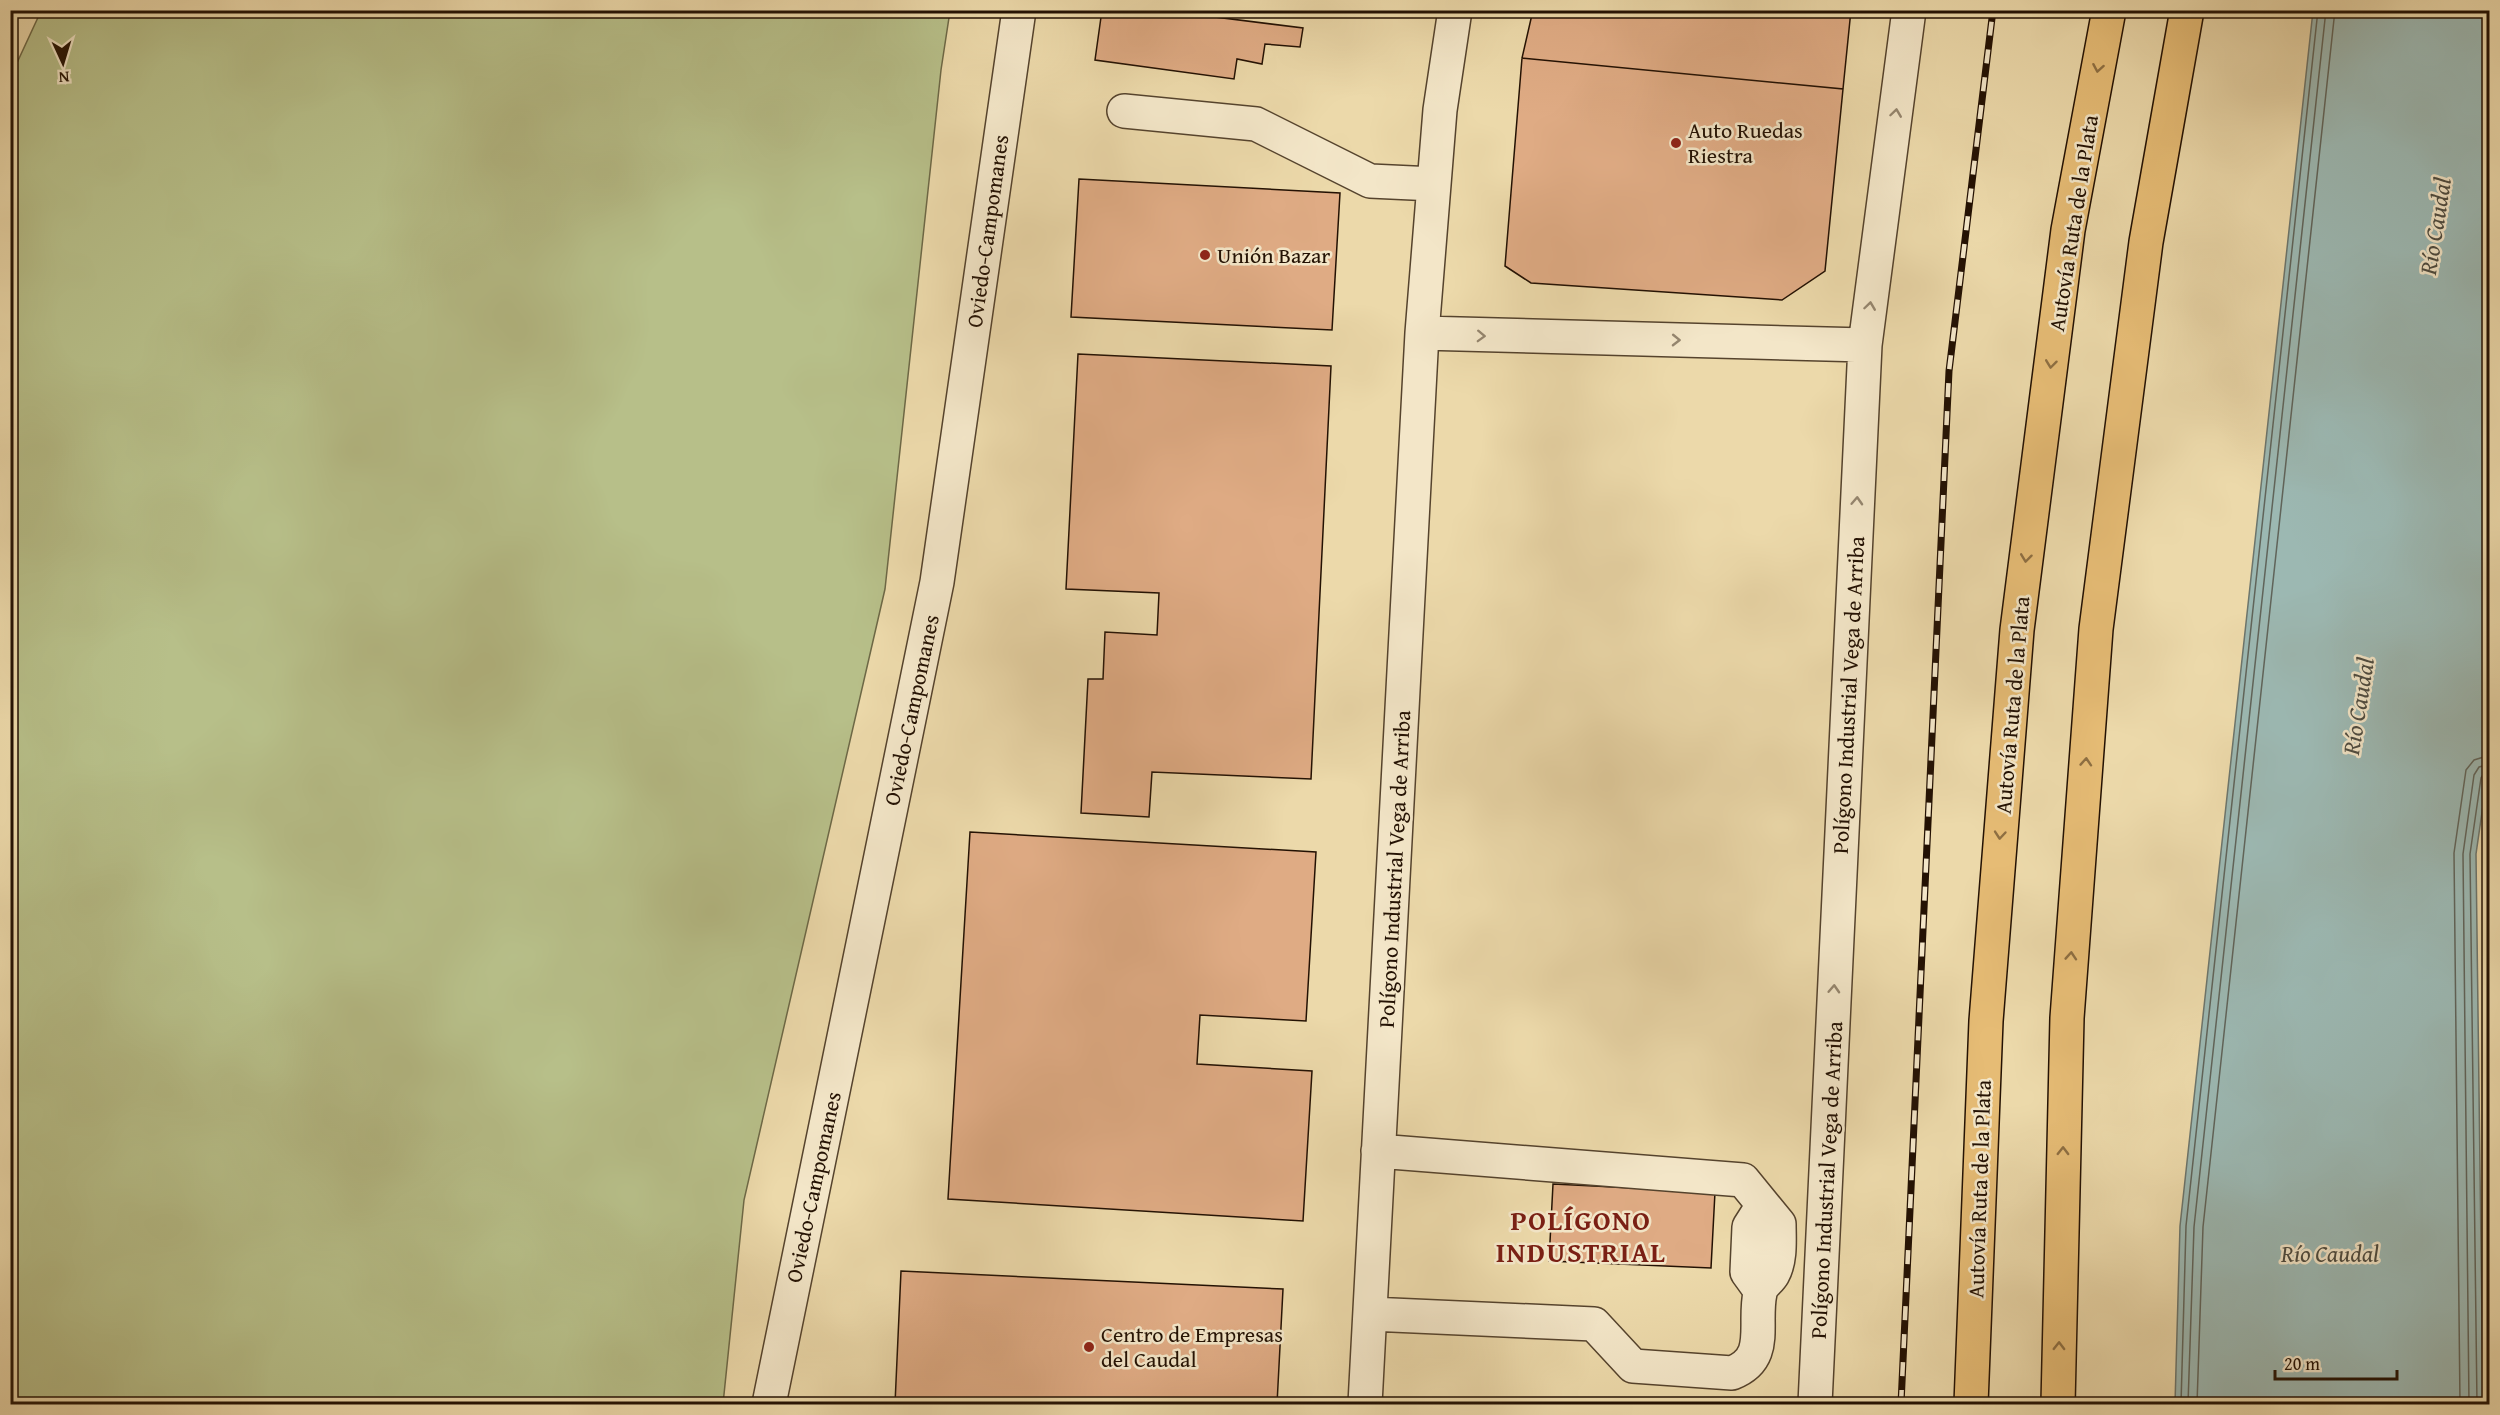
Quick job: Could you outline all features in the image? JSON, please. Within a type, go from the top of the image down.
[{"type":"highway","name":"Autovía Ruta de la Plata","points":[[1971,1404],[1986,1021],[2017,630],[2068,230],[2109,10]]},
{"type":"highway","points":[[2058,1404],[2067,1018],[2096,629],[2146,242],[2187,10]]},
{"type":"street","name":"Oviedo-Campomanes","points":[[769,1404],[937,582],[1019,10]]},
{"type":"street","name":"Polígono Industrial Vega de Arriba","points":[[1365,1404],[1422,333],[1440,110],[1455,10]]},
{"type":"street","name":"Polígono Industrial Vega de Arriba","points":[[1815,1404],[1865,345],[1909,10]]},
{"type":"street","points":[[1124,111],[1256,124],[1370,181],[1434,184]]},
{"type":"street","points":[[1422,333],[1865,345]]},
{"type":"street","points":[[1370,1314],[1594,1324],[1633,1365],[1732,1373],[1748,1367],[1756,1352],[1760,1290],[1774,1273],[1779,1251],[1779,1224],[1743,1180],[1378,1151]]},
{"type":"green space","points":[[41,11],[950,11],[941,70],[885,589],[744,1200],[723,1404],[11,1404],[10,78]]},
{"type":"water","name":"Río Caudal","points":[[2313,11],[2489,11],[2490,757],[2476,854],[2483,1404],[2175,1404],[2180,1226]]},
{"type":"building","points":[[1102,10],[1159,10],[1303,28],[1300,47],[1265,44],[1262,64],[1237,59],[1234,79],[1095,60]]},
{"type":"building","points":[[1533,10],[1851,10],[1843,89],[1522,58]]},
{"type":"building","name":"Auto Ruedas Riestra","points":[[1522,58],[1843,89],[1825,271],[1782,300],[1531,283],[1505,266]]},
{"type":"building","name":"Unión Bazar","points":[[1079,179],[1340,193],[1332,330],[1071,317]]},
{"type":"building","points":[[1078,354],[1331,366],[1311,779],[1152,772],[1149,817],[1081,813],[1088,679],[1103,679],[1105,632],[1157,635],[1159,593],[1066,589]]},
{"type":"building","points":[[970,832],[1316,852],[1306,1021],[1200,1015],[1197,1064],[1312,1071],[1303,1221],[948,1199]]},
{"type":"building","points":[[1553,1184],[1715,1192],[1711,1268],[1549,1261]]},
{"type":"building","name":"Centro de Empresas del Caudal","points":[[901,1271],[1283,1289],[1277,1404],[895,1404]]},
{"type":"railway","points":[[1901,1404],[1949,371],[1993,10]]},
{"type":"place","name":"Auto Ruedas Riestra","points":[[1676,143]]},
{"type":"place","name":"Unión Bazar","points":[[1205,255]]},
{"type":"place","name":"Centro de Empresas del Caudal","points":[[1089,1347]]},
{"type":"district","name":"POLÍGONO INDUSTRIAL","points":[[1581,1235]]}]
